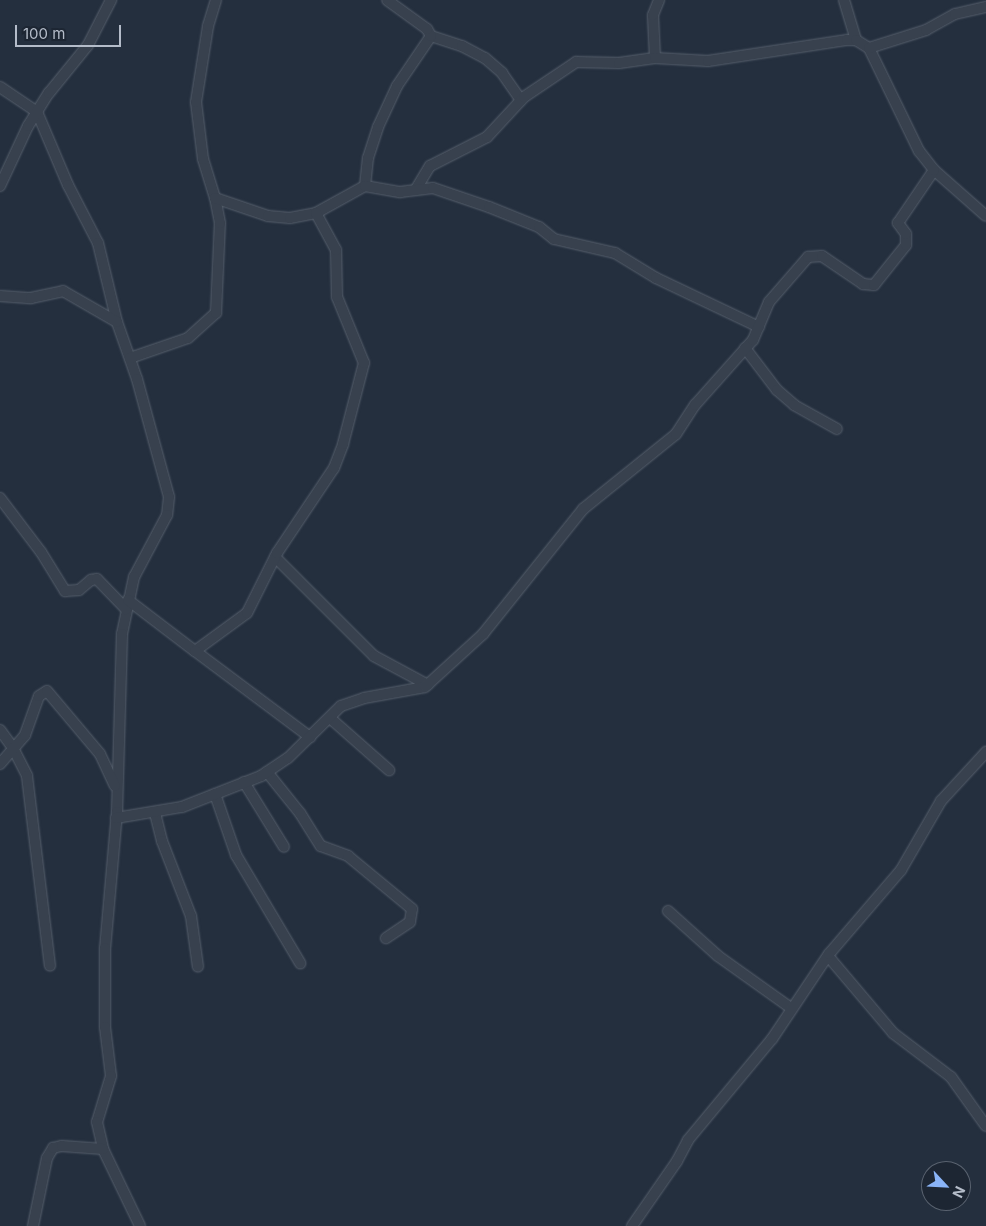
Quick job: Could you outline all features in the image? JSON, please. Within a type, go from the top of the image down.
[{"type":"street","points":[[0,186],[37,112],[88,45],[112,0]]},
{"type":"street","points":[[130,358],[188,338],[216,314],[220,223],[215,198],[203,159],[196,102],[207,32],[216,0]]},
{"type":"street","points":[[387,0],[427,29],[431,36],[462,46],[485,58],[502,73],[521,100]]},
{"type":"street","points":[[655,58],[653,15],[659,0]]},
{"type":"street","points":[[844,0],[856,40]]},
{"type":"street","points":[[869,48],[926,30],[955,14],[986,7]]},
{"type":"street","points":[[365,186],[368,158],[378,127],[397,86],[431,36]]},
{"type":"street","points":[[416,189],[430,166],[487,137],[521,100],[576,62],[619,63],[655,58],[708,61],[856,40],[869,48],[918,151],[934,170],[986,216]]},
{"type":"street","points":[[0,87],[37,112],[102,253],[117,322],[130,358],[169,506],[138,566],[127,605],[116,818],[106,948],[106,1027],[112,1076],[97,1122],[103,1149],[140,1226]]},
{"type":"street","points":[[116,818],[155,813],[215,794],[244,782],[267,772],[288,758],[330,718],[337,708],[351,701],[428,686],[490,627],[583,509],[672,438],[695,405],[745,348],[759,327],[772,297],[813,256],[828,258],[863,284],[874,285],[906,245],[906,234],[898,223],[934,170]]},
{"type":"street","points":[[215,198],[275,218],[297,218],[316,213],[365,186],[400,192],[433,188],[538,227],[558,240],[604,249],[656,278],[728,309],[759,327]]},
{"type":"street","points":[[195,651],[245,616],[275,557],[337,460],[364,368],[361,354],[338,297],[336,250],[316,213]]},
{"type":"street","points":[[0,296],[25,298],[63,291],[117,322]]},
{"type":"street","points":[[745,348],[777,390],[794,406],[837,429]]},
{"type":"street","points":[[0,498],[65,591],[79,590],[91,580],[98,579],[127,605],[195,651],[310,737]]},
{"type":"street","points":[[275,557],[374,656],[428,686]]},
{"type":"street","points":[[0,764],[25,735],[36,703],[49,697],[55,698],[100,754],[116,789]]},
{"type":"street","points":[[330,718],[389,770]]},
{"type":"street","points":[[0,730],[13,748],[26,776],[30,793],[50,966]]},
{"type":"street","points":[[632,1226],[677,1161],[688,1140],[768,1044],[828,956],[897,875],[942,801],[986,752]]},
{"type":"street","points":[[267,772],[300,813],[321,846],[348,856],[412,909],[410,922],[386,938]]},
{"type":"street","points":[[244,782],[284,847]]},
{"type":"street","points":[[215,794],[236,855],[300,963]]},
{"type":"street","points":[[155,813],[162,841],[191,916],[198,968]]},
{"type":"street","points":[[668,911],[718,956],[791,1008]]},
{"type":"street","points":[[828,956],[893,1033],[950,1077],[986,1126]]},
{"type":"street","points":[[33,1226],[48,1153],[62,1146],[103,1149]]}]
